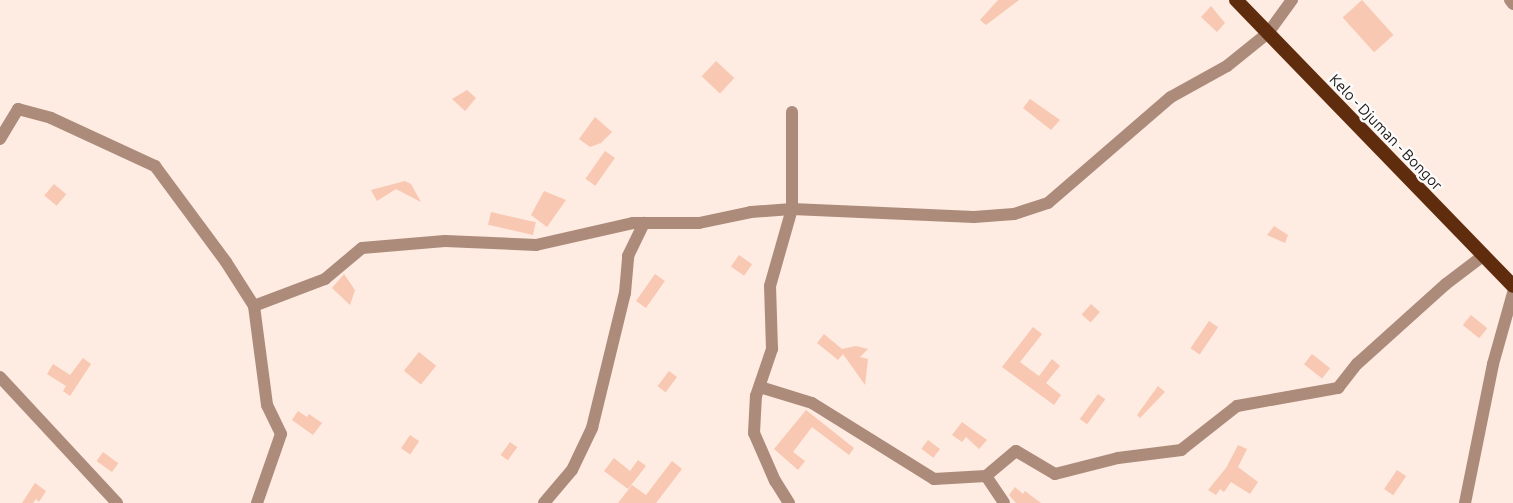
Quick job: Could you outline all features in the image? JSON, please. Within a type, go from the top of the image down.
[{"type":"highway","name":"Kelo - Djuman - Bongor","points":[[1236,0],[1513,286]]},
{"type":"street","points":[[254,306],[325,279],[362,248],[445,242],[536,245],[644,223],[698,223],[751,212],[792,209],[974,217],[1014,214],[1048,203],[1171,97],[1227,66],[1268,33],[1292,0]]},
{"type":"street","points":[[1510,0],[1513,4]]},
{"type":"street","points":[[0,140],[18,110],[51,118],[155,166],[254,306],[268,406],[281,434],[257,503]]},
{"type":"street","points":[[789,503],[775,480],[754,433],[756,396],[772,349],[770,286],[792,209],[792,112]]},
{"type":"street","points":[[544,503],[572,470],[592,428],[625,293],[628,256],[644,223]]},
{"type":"street","points":[[760,386],[812,403],[934,479],[986,476],[1016,451],[1055,474],[1118,458],[1181,450],[1237,406],[1338,388],[1357,364],[1446,284],[1484,254]]},
{"type":"street","points":[[1465,503],[1493,364],[1513,293]]},
{"type":"street","points":[[0,377],[117,503]]},
{"type":"street","points":[[986,476],[1004,503]]},
{"type":"building","points":[[998,0],[1019,0],[986,25],[980,20]]},
{"type":"building","points":[[1362,0],[1393,35],[1374,52],[1343,17]]},
{"type":"building","points":[[1211,6],[1225,23],[1217,32],[1201,17]]},
{"type":"building","points":[[716,61],[734,78],[720,93],[702,76]]},
{"type":"building","points":[[467,90],[476,98],[465,111],[452,99]]},
{"type":"building","points":[[1030,99],[1060,120],[1051,130],[1023,108]]},
{"type":"building","points":[[595,117],[612,132],[601,143],[590,147],[579,139]]},
{"type":"building","points":[[605,151],[615,158],[595,186],[585,179]]},
{"type":"building","points":[[405,181],[411,184],[421,202],[396,189],[377,201],[371,190]]},
{"type":"building","points":[[54,184],[66,194],[57,206],[44,195]]},
{"type":"building","points":[[544,191],[566,200],[547,227],[531,215]]},
{"type":"building","points":[[491,212],[536,222],[533,235],[488,225]]},
{"type":"building","points":[[1274,226],[1288,235],[1285,243],[1267,235]]},
{"type":"building","points":[[739,255],[752,264],[744,276],[731,266]]},
{"type":"building","points":[[344,274],[355,290],[350,305],[332,288]]},
{"type":"building","points":[[655,274],[665,281],[646,308],[636,301]]},
{"type":"building","points":[[1091,304],[1100,312],[1091,322],[1082,314]]},
{"type":"building","points":[[1471,315],[1487,328],[1479,338],[1463,325]]},
{"type":"building","points":[[1209,321],[1218,327],[1200,355],[1191,348]]},
{"type":"building","points":[[1033,327],[1042,334],[1020,362],[1039,376],[1052,359],[1060,366],[1046,383],[1061,395],[1054,405],[1002,367]]},
{"type":"building","points":[[824,334],[842,349],[856,346],[868,349],[860,357],[868,359],[865,385],[843,354],[838,360],[817,343]]},
{"type":"building","points":[[419,352],[436,366],[421,384],[404,371]]},
{"type":"building","points":[[1312,354],[1330,368],[1322,378],[1304,364]]},
{"type":"building","points":[[83,358],[91,364],[70,396],[63,391],[66,386],[47,374],[53,364],[70,375]]},
{"type":"building","points":[[669,371],[677,377],[666,392],[658,386]]},
{"type":"building","points":[[1158,386],[1165,392],[1140,418],[1137,415]]},
{"type":"building","points":[[1098,394],[1105,399],[1087,424],[1080,419]]},
{"type":"building","points":[[806,410],[854,448],[849,455],[812,427],[793,452],[805,461],[798,470],[774,449]]},
{"type":"building","points":[[298,411],[307,417],[309,414],[322,423],[313,435],[292,420]]},
{"type":"building","points":[[962,422],[987,440],[979,449],[966,437],[962,442],[952,435]]},
{"type":"building","points":[[410,435],[419,441],[410,454],[401,448]]},
{"type":"building","points":[[928,440],[940,449],[933,458],[921,449]]},
{"type":"building","points":[[510,442],[517,447],[508,460],[501,455]]},
{"type":"building","points":[[1238,445],[1247,449],[1238,467],[1258,482],[1250,494],[1231,482],[1224,492],[1220,489],[1216,495],[1208,490],[1226,468]]},
{"type":"building","points":[[103,452],[118,463],[112,472],[97,461]]},
{"type":"building","points":[[614,458],[630,471],[638,460],[646,466],[628,489],[604,471]]},
{"type":"building","points":[[672,461],[682,469],[656,503],[618,503],[632,485],[646,495]]},
{"type":"building","points":[[1397,470],[1406,476],[1393,495],[1384,489]]},
{"type":"building","points":[[35,483],[46,491],[39,502],[36,499],[33,503],[22,503]]},
{"type":"building","points":[[1015,487],[1023,494],[1025,491],[1041,503],[1016,503],[1009,495]]}]
